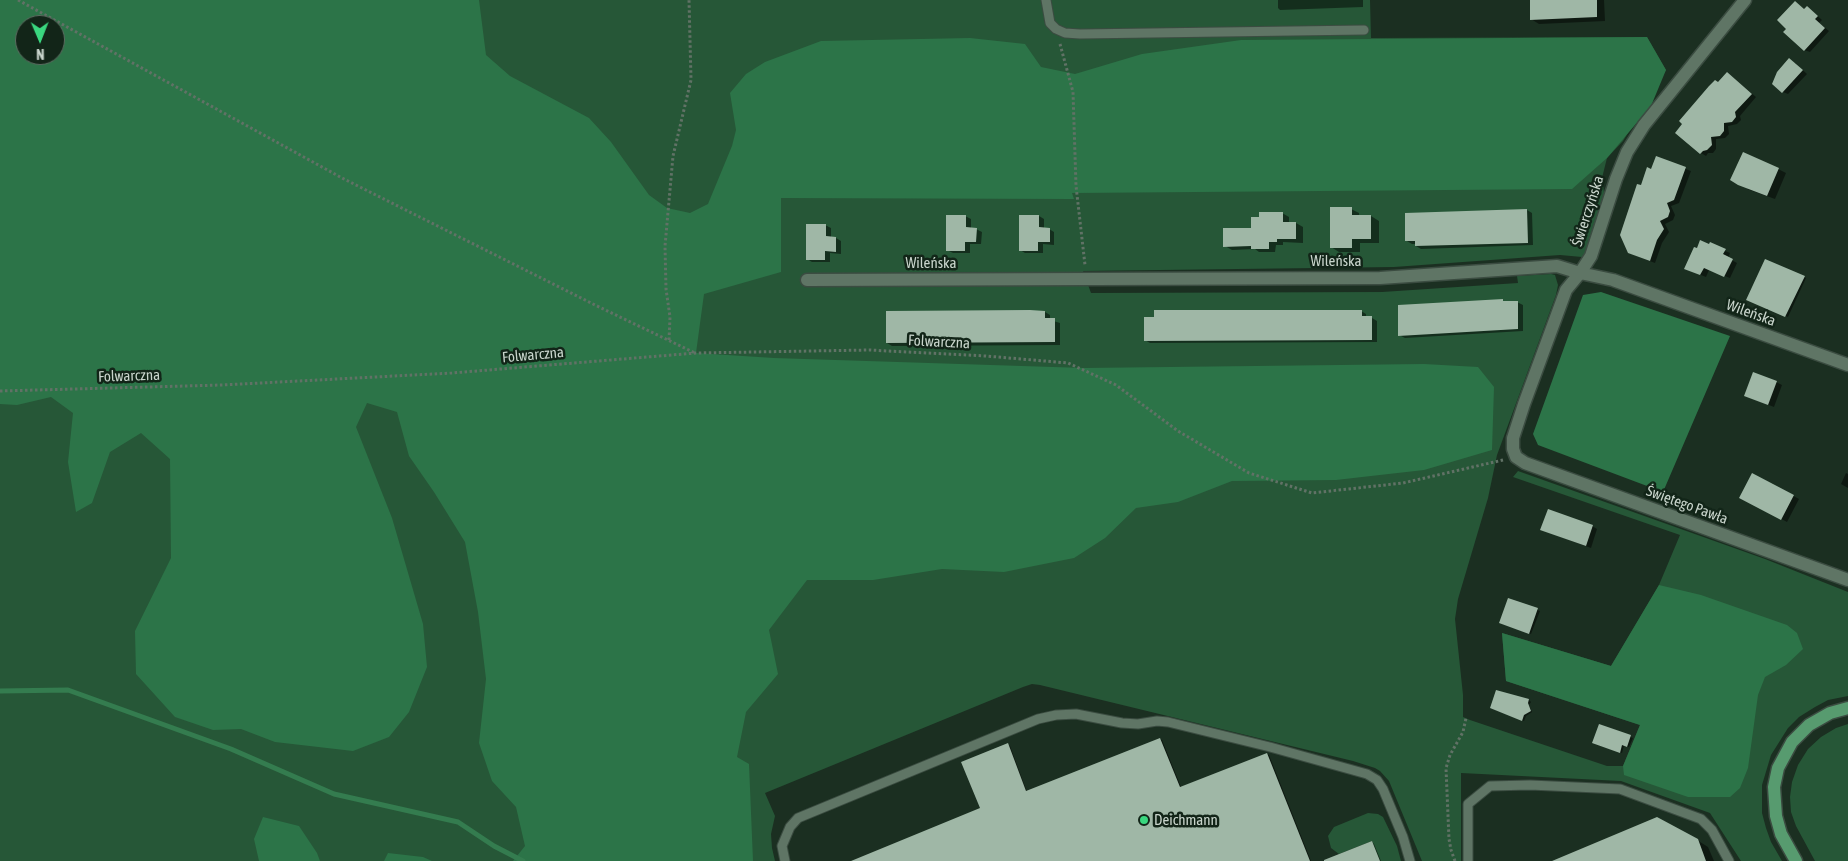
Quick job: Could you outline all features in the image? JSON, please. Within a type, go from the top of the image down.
[{"type":"main road","points":[[1796,861],[1781,834],[1776,816],[1774,787],[1778,768],[1792,742],[1809,725],[1830,713],[1848,708]]},
{"type":"street","name":"Świerczyńska","points":[[1516,457],[1513,449],[1513,438],[1524,404],[1566,290],[1591,256],[1616,179],[1627,152],[1644,125],[1745,0]]},
{"type":"street","name":"Wileńska","points":[[807,280],[1380,278],[1558,266],[1613,280],[1848,365]]},
{"type":"street","name":"Świętego Pawła","points":[[1516,457],[1525,463],[1848,580]]},
{"type":"lane","points":[[1046,0],[1050,23],[1061,31],[1080,34],[1364,30]]},
{"type":"lane","points":[[785,861],[782,846],[790,827],[798,818],[1038,719],[1056,715],[1076,714],[1122,723],[1168,722],[1270,747],[1367,774],[1377,780],[1383,789],[1403,838],[1410,861]]},
{"type":"lane","points":[[1468,861],[1468,804],[1490,786],[1530,785],[1620,789],[1701,819],[1712,830],[1730,861]]},
{"type":"path","points":[[18,0],[342,178],[595,305],[696,353]]},
{"type":"path","points":[[669,340],[670,317],[666,289],[665,246],[673,156],[690,80],[689,0]]},
{"type":"path","points":[[1061,31],[1073,92],[1076,186],[1088,278]]},
{"type":"path","name":"Folwarczna","points":[[0,391],[222,385],[452,373],[696,353],[869,350],[986,356],[1068,363],[1116,385],[1178,431],[1249,473],[1312,493],[1403,483],[1516,457]]},
{"type":"path","points":[[1455,861],[1450,850],[1446,768],[1450,755],[1463,732],[1466,718]]},
{"type":"green space","points":[[0,0],[1370,0],[1371,38],[1647,37],[1666,70],[1623,141],[1607,158],[1602,178],[1605,200],[1595,243],[1582,257],[1560,255],[1394,267],[1083,271],[1091,293],[1382,292],[1518,283],[1517,276],[1555,275],[1558,285],[1556,295],[1497,455],[1488,498],[1458,599],[1455,619],[1463,695],[1463,717],[1607,766],[1623,766],[1640,725],[1506,681],[1502,633],[1611,666],[1659,585],[1680,535],[1513,477],[1518,471],[1765,559],[1848,592],[1848,696],[1828,700],[1799,717],[1788,728],[1771,755],[1762,785],[1762,813],[1771,842],[1782,861],[1741,861],[1710,813],[1621,781],[1461,773],[1461,861],[1422,861],[1389,781],[1375,768],[1353,761],[1032,684],[765,793],[775,816],[771,834],[775,861],[0,861]]},
{"type":"green space","points":[[0,0],[479,0],[486,55],[510,76],[589,118],[611,142],[649,195],[667,208],[690,213],[708,204],[732,146],[736,130],[730,93],[746,74],[765,62],[821,41],[970,38],[1025,44],[1041,67],[1075,74],[1142,54],[1241,40],[1647,37],[1666,70],[1651,106],[1607,158],[1572,189],[1072,193],[1074,199],[781,198],[781,272],[704,294],[696,353],[774,358],[1084,368],[1424,364],[1478,367],[1494,387],[1492,450],[1424,470],[1336,480],[1232,481],[1178,502],[1136,508],[1105,538],[1074,558],[1004,572],[942,569],[873,580],[807,580],[769,630],[778,674],[746,712],[737,757],[749,764],[753,861],[513,861],[525,846],[516,807],[492,781],[479,743],[486,679],[478,612],[465,542],[409,456],[397,412],[367,403],[356,427],[392,518],[423,624],[427,667],[409,712],[389,737],[353,751],[275,742],[241,729],[213,730],[175,717],[136,674],[135,631],[171,558],[170,459],[141,433],[110,452],[92,503],[76,512],[68,462],[73,413],[51,397],[17,405],[0,404]]},
{"type":"green space","points":[[1601,292],[1730,336],[1663,492],[1538,445],[1533,434],[1583,295]]},
{"type":"green space","points":[[1659,585],[1701,595],[1787,625],[1797,633],[1803,649],[1786,665],[1765,677],[1758,695],[1748,768],[1740,788],[1730,797],[1688,797],[1624,775],[1623,766],[1640,725],[1506,681],[1502,633],[1611,666]]},
{"type":"green space","points":[[1848,724],[1848,861],[1815,861],[1796,826],[1791,812],[1792,782],[1798,765],[1808,749],[1821,737],[1836,728]]},
{"type":"green space","points":[[1368,813],[1378,814],[1383,817],[1397,846],[1401,861],[1380,861],[1372,841],[1339,854],[1331,848],[1328,836],[1334,827]]},
{"type":"green space","points":[[263,817],[299,826],[317,853],[320,861],[259,861],[254,839]]},
{"type":"green space","points":[[388,853],[423,857],[432,861],[384,861]]},
{"type":"building","points":[[1530,0],[1597,0],[1597,17],[1530,20]]},
{"type":"building","points":[[1795,1],[1804,9],[1807,6],[1818,16],[1815,19],[1825,28],[1804,51],[1783,32],[1786,29],[1777,20]]},
{"type":"building","points":[[1789,58],[1803,70],[1782,93],[1772,84],[1777,72]]},
{"type":"building","points":[[1727,72],[1752,94],[1735,112],[1736,117],[1732,122],[1724,123],[1724,131],[1720,136],[1711,137],[1712,145],[1700,154],[1675,133],[1682,124],[1679,121],[1709,86],[1715,80],[1718,82]]},
{"type":"building","points":[[1743,152],[1779,168],[1767,196],[1730,180]]},
{"type":"building","points":[[1656,156],[1686,167],[1674,200],[1667,203],[1670,211],[1668,217],[1660,221],[1664,229],[1657,240],[1650,261],[1628,253],[1620,235],[1637,184],[1641,185],[1647,167],[1651,169]]},
{"type":"building","points":[[1330,207],[1352,207],[1352,215],[1371,215],[1371,239],[1352,239],[1352,248],[1330,248]]},
{"type":"building","points":[[1527,209],[1528,243],[1415,246],[1415,241],[1405,241],[1405,213]]},
{"type":"building","points":[[1259,212],[1283,212],[1283,222],[1296,222],[1296,239],[1277,239],[1277,242],[1269,242],[1269,249],[1251,249],[1251,246],[1223,247],[1223,228],[1251,228],[1251,217],[1259,217]]},
{"type":"building","points":[[946,215],[966,215],[966,227],[977,228],[976,242],[965,242],[965,251],[946,251]]},
{"type":"building","points":[[1019,215],[1039,215],[1039,227],[1050,228],[1050,242],[1038,242],[1038,251],[1019,251]]},
{"type":"building","points":[[806,224],[826,224],[826,236],[836,237],[836,252],[825,251],[825,260],[806,260]]},
{"type":"building","points":[[1700,240],[1726,249],[1723,254],[1733,259],[1724,277],[1704,268],[1700,275],[1684,269],[1694,247],[1697,248]]},
{"type":"building","points":[[1765,259],[1805,276],[1785,317],[1746,300]]},
{"type":"building","points":[[1503,299],[1503,301],[1518,301],[1518,329],[1398,336],[1398,305]]},
{"type":"building","points":[[1154,310],[1362,310],[1362,316],[1372,316],[1372,340],[1144,341],[1144,317],[1154,317]]},
{"type":"building","points":[[886,311],[1045,311],[1045,318],[1055,318],[1055,342],[886,343]]},
{"type":"building","points":[[1753,372],[1777,381],[1768,405],[1744,396]]},
{"type":"building","points":[[1752,473],[1794,495],[1781,520],[1739,498]]},
{"type":"building","points":[[1548,509],[1593,525],[1586,546],[1540,530]]},
{"type":"building","points":[[1508,598],[1538,608],[1529,634],[1499,623]]},
{"type":"building","points":[[1496,690],[1529,699],[1528,703],[1531,711],[1524,715],[1522,721],[1490,708]]},
{"type":"building","points":[[1599,724],[1631,735],[1627,747],[1622,745],[1620,753],[1592,743]]},
{"type":"building","points":[[1160,738],[1180,787],[1267,753],[1310,861],[851,861],[980,808],[961,762],[1008,743],[1026,791]]},
{"type":"building","points":[[1657,817],[1698,839],[1706,861],[1552,861]]},
{"type":"building","points":[[1372,841],[1380,861],[1324,861],[1324,860]]},
{"type":"waterway","points":[[0,691],[68,690],[231,749],[334,794],[458,822],[494,846],[523,861]]},
{"type":"place","name":"Deichmann","points":[[1144,820]]}]
